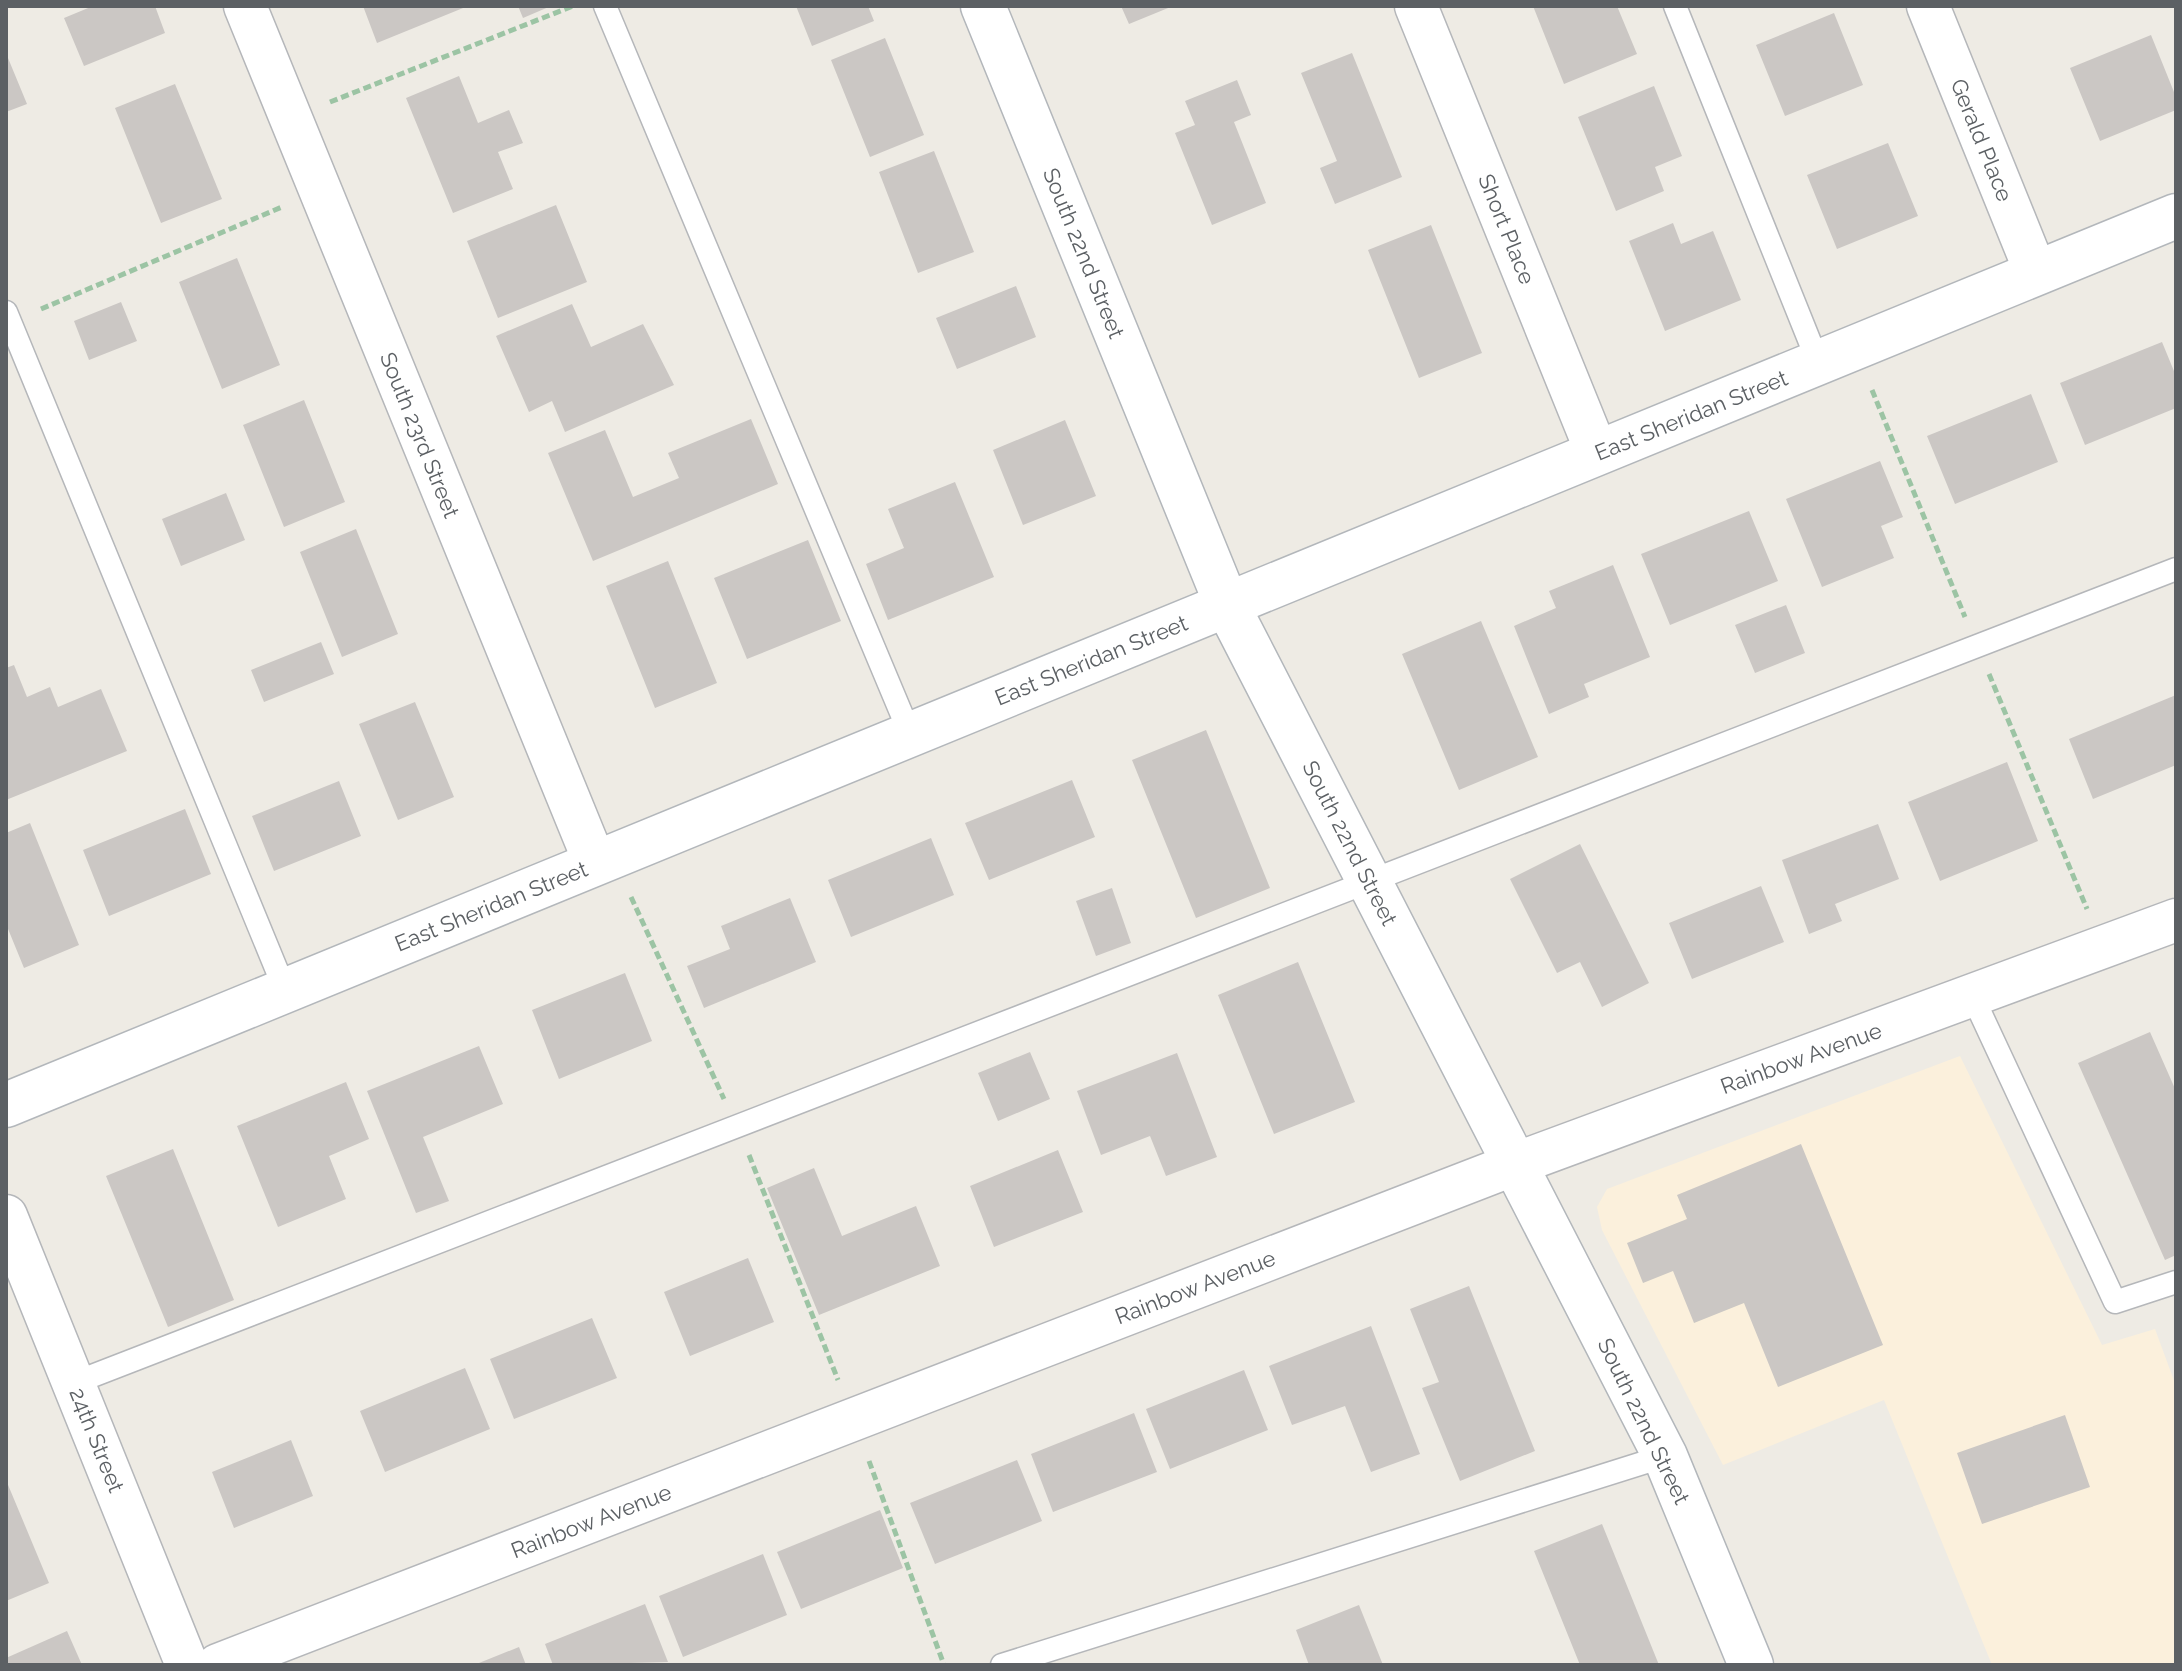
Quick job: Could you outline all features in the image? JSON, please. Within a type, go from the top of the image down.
[{"type":"street","name":"South 23rd Street","points":[[245,6],[603,860]]},
{"type":"street","name":"South 22nd Street","points":[[983,6],[1227,605],[1665,1456],[1751,1665]]},
{"type":"street","name":"Short Place","points":[[1416,6],[1597,453]]},
{"type":"street","name":"Gerald Place","points":[[1928,6],[2036,273]]},
{"type":"street","name":"East Sheridan Street","points":[[6,1105],[2176,216]]},
{"type":"street","name":"Rainbow Avenue","points":[[218,1665],[1515,1164],[2176,920]]},
{"type":"street","name":"24th Street","points":[[6,1216],[187,1665]]},
{"type":"lane","points":[[605,6],[910,734]]},
{"type":"lane","points":[[1675,6],[1818,362]]},
{"type":"lane","points":[[8,316],[285,990]]},
{"type":"lane","points":[[74,1383],[2176,569]]},
{"type":"lane","points":[[1972,995],[2115,1302],[2176,1282]]},
{"type":"lane","points":[[1002,1665],[1665,1456]]},
{"type":"path","points":[[291,118],[574,6]]},
{"type":"path","points":[[8,316],[320,191]]},
{"type":"path","points":[[603,860],[737,1127],[854,1420],[944,1665]]},
{"type":"shaded area","points":[[1960,1056],[2102,1345],[2155,1329],[2176,1386],[2176,1665],[1992,1665],[1884,1400],[1723,1465],[1602,1230],[1597,1207],[1607,1189]]},
{"type":"building","points":[[93,6],[155,6],[165,33],[84,66],[64,18]]},
{"type":"building","points":[[363,6],[468,6],[377,43]]},
{"type":"building","points":[[518,6],[551,6],[523,18]]},
{"type":"building","points":[[796,6],[868,6],[874,21],[812,46]]},
{"type":"building","points":[[1121,6],[1173,6],[1129,24]]},
{"type":"building","points":[[1533,6],[1617,6],[1637,54],[1564,84]]},
{"type":"building","points":[[1834,13],[1863,85],[1785,116],[1756,45]]},
{"type":"building","points":[[2151,35],[2176,97],[2176,110],[2100,141],[2070,68]]},
{"type":"building","points":[[885,38],[924,135],[870,157],[831,60]]},
{"type":"building","points":[[1352,53],[1402,177],[1335,204],[1320,168],[1337,161],[1301,73]]},
{"type":"building","points":[[6,59],[27,104],[6,112]]},
{"type":"building","points":[[459,76],[478,123],[509,110],[523,143],[498,152],[513,189],[453,213],[406,98]]},
{"type":"building","points":[[1237,80],[1251,115],[1234,122],[1266,203],[1212,225],[1175,133],[1195,125],[1185,101]]},
{"type":"building","points":[[175,84],[222,199],[161,223],[115,108]]},
{"type":"building","points":[[1654,86],[1682,156],[1655,167],[1664,191],[1616,211],[1578,117]]},
{"type":"building","points":[[1888,143],[1918,216],[1837,249],[1807,175]]},
{"type":"building","points":[[934,151],[974,252],[918,273],[879,172]]},
{"type":"building","points":[[556,205],[587,282],[498,318],[467,241]]},
{"type":"building","points":[[1673,223],[1681,244],[1713,231],[1741,300],[1665,331],[1629,241]]},
{"type":"building","points":[[1431,225],[1482,353],[1419,378],[1368,250]]},
{"type":"building","points":[[237,258],[280,365],[222,389],[179,282]]},
{"type":"building","points":[[1016,286],[1036,337],[957,369],[936,318]]},
{"type":"building","points":[[121,302],[137,341],[89,360],[74,321]]},
{"type":"building","points":[[572,304],[591,347],[643,324],[674,385],[565,432],[552,401],[529,412],[496,336]]},
{"type":"building","points":[[2162,342],[2176,376],[2176,408],[2085,445],[2060,383]]},
{"type":"building","points":[[2031,394],[2058,462],[1955,504],[1927,436]]},
{"type":"building","points":[[304,400],[345,502],[284,527],[243,425]]},
{"type":"building","points":[[751,419],[778,484],[593,561],[548,453],[605,430],[633,497],[679,478],[668,453]]},
{"type":"building","points":[[1065,420],[1096,496],[1023,525],[993,450]]},
{"type":"building","points":[[1880,461],[1903,517],[1881,526],[1894,558],[1822,587],[1786,499]]},
{"type":"building","points":[[955,482],[994,577],[888,620],[866,564],[904,548],[888,509]]},
{"type":"building","points":[[226,493],[245,540],[181,566],[162,519]]},
{"type":"building","points":[[1749,511],[1778,581],[1670,625],[1641,554]]},
{"type":"building","points":[[356,529],[398,634],[342,657],[300,552]]},
{"type":"building","points":[[808,540],[841,621],[747,659],[714,578]]},
{"type":"building","points":[[668,561],[717,683],[655,708],[606,586]]},
{"type":"building","points":[[1613,565],[1650,657],[1584,684],[1589,697],[1549,714],[1514,626],[1556,608],[1549,591]]},
{"type":"building","points":[[1786,605],[1805,653],[1755,673],[1735,625]]},
{"type":"building","points":[[1481,621],[1538,757],[1459,790],[1402,654]]},
{"type":"building","points":[[321,642],[334,674],[264,702],[251,670]]},
{"type":"building","points":[[14,665],[27,697],[50,687],[58,707],[101,689],[127,751],[6,800],[6,668]]},
{"type":"building","points":[[2176,695],[2176,765],[2093,799],[2069,739]]},
{"type":"building","points":[[415,702],[454,797],[398,820],[359,724]]},
{"type":"building","points":[[1206,730],[1270,888],[1196,918],[1132,760]]},
{"type":"building","points":[[2007,762],[2038,841],[1940,881],[1908,802]]},
{"type":"building","points":[[1072,780],[1095,837],[989,880],[965,823]]},
{"type":"building","points":[[339,781],[361,836],[274,871],[252,816]]},
{"type":"building","points":[[185,809],[211,874],[109,916],[83,850]]},
{"type":"building","points":[[30,823],[79,945],[24,968],[6,924],[6,833]]},
{"type":"building","points":[[1878,824],[1899,879],[1835,904],[1842,921],[1809,934],[1782,860]]},
{"type":"building","points":[[931,838],[954,895],[851,937],[828,880]]},
{"type":"building","points":[[1580,844],[1649,983],[1602,1007],[1580,962],[1557,973],[1510,879]]},
{"type":"building","points":[[1761,886],[1784,942],[1692,979],[1669,923]]},
{"type":"building","points":[[1112,888],[1131,943],[1096,956],[1076,901]]},
{"type":"building","points":[[790,898],[816,962],[704,1008],[687,966],[730,949],[721,926]]},
{"type":"building","points":[[1298,962],[1355,1102],[1274,1134],[1218,995]]},
{"type":"building","points":[[625,973],[652,1041],[559,1079],[532,1010]]},
{"type":"building","points":[[2150,1032],[2176,1091],[2176,1255],[2165,1260],[2078,1063]]},
{"type":"building","points":[[479,1046],[503,1104],[423,1137],[449,1201],[416,1213],[367,1091]]},
{"type":"building","points":[[1030,1052],[1050,1099],[998,1121],[978,1073]]},
{"type":"building","points":[[1177,1053],[1217,1157],[1166,1176],[1150,1136],[1101,1155],[1077,1091]]},
{"type":"building","points":[[346,1082],[369,1139],[329,1156],[346,1199],[278,1227],[237,1126]]},
{"type":"building","points":[[1801,1144],[1883,1345],[1778,1387],[1744,1303],[1694,1323],[1673,1271],[1643,1283],[1627,1243],[1687,1219],[1677,1195]]},
{"type":"building","points":[[173,1149],[234,1300],[168,1327],[106,1176]]},
{"type":"building","points":[[1058,1150],[1083,1212],[994,1247],[970,1186]]},
{"type":"building","points":[[814,1168],[842,1236],[916,1206],[940,1266],[819,1315],[767,1188]]},
{"type":"building","points":[[748,1258],[774,1322],[690,1356],[664,1292]]},
{"type":"building","points":[[1469,1286],[1535,1451],[1460,1481],[1422,1388],[1439,1382],[1410,1309]]},
{"type":"building","points":[[592,1318],[617,1378],[514,1419],[490,1359]]},
{"type":"building","points":[[1371,1326],[1420,1454],[1371,1472],[1345,1406],[1292,1425],[1269,1366]]},
{"type":"building","points":[[465,1368],[490,1429],[385,1472],[360,1411]]},
{"type":"building","points":[[1244,1370],[1268,1430],[1170,1469],[1146,1409]]},
{"type":"building","points":[[1134,1413],[1157,1472],[1053,1512],[1031,1454]]},
{"type":"building","points":[[2065,1415],[2090,1487],[1982,1524],[1957,1453]]},
{"type":"building","points":[[291,1440],[313,1496],[234,1528],[212,1472]]},
{"type":"building","points":[[1017,1460],[1042,1521],[935,1564],[910,1503]]},
{"type":"building","points":[[6,1480],[49,1583],[6,1601]]},
{"type":"building","points":[[880,1510],[903,1568],[801,1609],[777,1552]]},
{"type":"building","points":[[1602,1524],[1659,1665],[1580,1665],[1534,1551]]},
{"type":"building","points":[[763,1554],[787,1615],[683,1657],[659,1596]]},
{"type":"building","points":[[645,1604],[668,1662],[553,1665],[545,1644]]},
{"type":"building","points":[[1359,1605],[1383,1665],[1309,1665],[1296,1630]]},
{"type":"building","points":[[67,1631],[82,1665],[6,1665],[6,1658]]},
{"type":"building","points":[[519,1647],[526,1665],[474,1665]]}]
